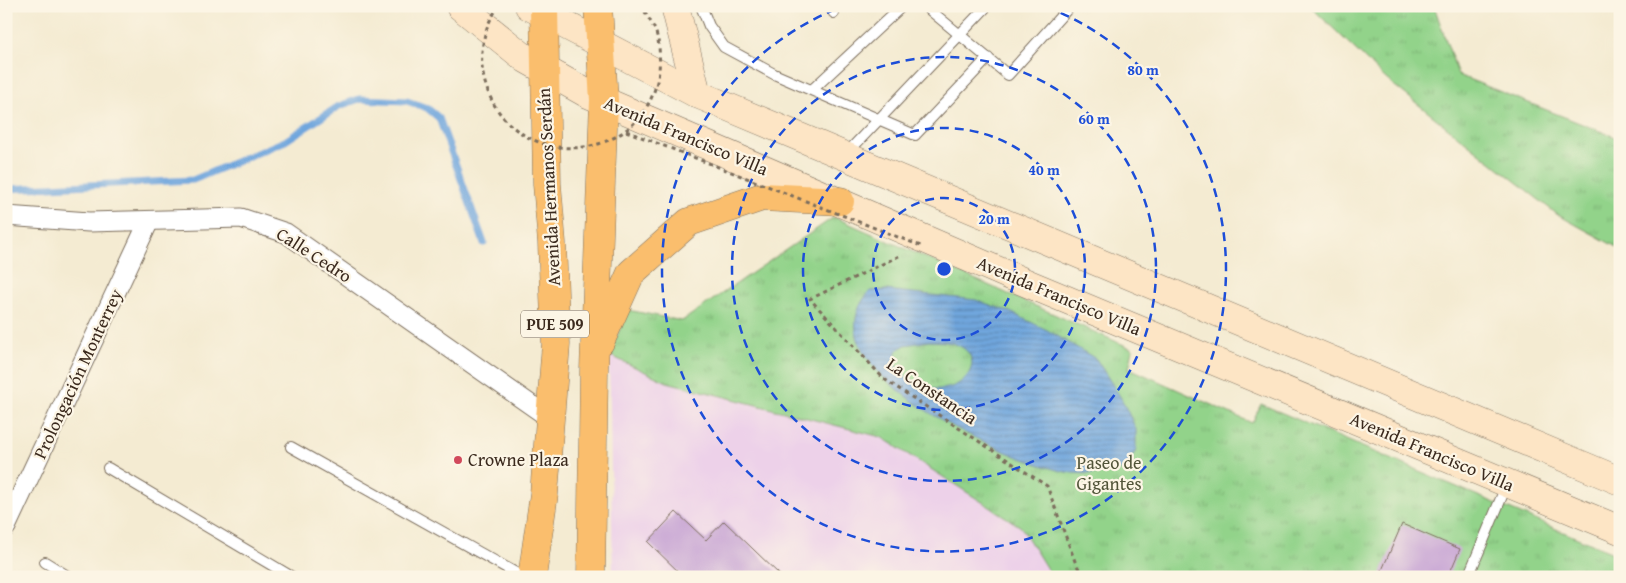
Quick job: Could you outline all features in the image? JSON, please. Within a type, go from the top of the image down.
[{"type":"main road","name":"Avenida Francisco Villa","points":[[460,6],[519,54],[571,86],[1029,284],[1620,530]]},
{"type":"main road","points":[[598,6],[604,100]]},
{"type":"main road","points":[[675,6],[697,94]]},
{"type":"main road","name":"Avenida Hermanos Serdán","points":[[532,577],[551,419],[556,344],[552,243],[547,184],[544,70],[539,9]]},
{"type":"main road","points":[[539,9],[697,94],[1620,481]]},
{"type":"main road","name":"PUE 509","points":[[591,577],[594,370],[604,100]]},
{"type":"main road","points":[[594,370],[600,342],[631,273],[689,222],[762,197],[840,201]]},
{"type":"street","name":"Calle Cedro","points":[[6,216],[89,222],[241,218],[286,233],[551,419]]},
{"type":"street","name":"Prolongación Monterrey","points":[[6,527],[149,221]]},
{"type":"lane","points":[[701,6],[709,26],[724,47],[774,74],[814,89],[915,135],[988,58]]},
{"type":"lane","points":[[814,89],[902,6]]},
{"type":"lane","points":[[925,6],[1008,75],[1070,6]]},
{"type":"lane","points":[[844,156],[987,6]]},
{"type":"lane","points":[[290,447],[523,577]]},
{"type":"lane","points":[[108,468],[292,577]]},
{"type":"lane","points":[[1471,570],[1508,483]]},
{"type":"lane","points":[[45,562],[68,577]]},
{"type":"path","points":[[500,6],[485,35],[481,63],[486,90],[500,115],[520,134],[546,146],[574,150],[601,144],[626,131],[645,110],[657,86],[660,58],[656,31],[642,6]]},
{"type":"path","points":[[626,131],[921,246],[912,250]]},
{"type":"path","name":"La Constancia","points":[[904,254],[810,299],[884,379],[982,441],[1047,486],[1076,564],[1084,577]]},
{"type":"shaded area","points":[[609,355],[667,382],[881,437],[1021,527],[1052,577],[613,577]]},
{"type":"green space","points":[[1310,6],[1434,6],[1458,75],[1620,139],[1620,249],[1558,215],[1386,79]]},
{"type":"green space","name":"Paseo de Gigantes","points":[[834,217],[1133,349],[1129,368],[1252,423],[1261,404],[1620,556],[1620,577],[1052,577],[1021,527],[881,437],[667,382],[609,355],[628,310],[682,321]]},
{"type":"water","points":[[886,290],[976,300],[1010,312],[1049,331],[1096,359],[1121,398],[1136,429],[1136,450],[1126,469],[1081,474],[1066,472],[1039,464],[1002,450],[920,407],[886,380],[863,351],[856,321],[870,291]],"holes":[[[929,341],[952,343],[966,351],[972,361],[969,372],[961,382],[948,388],[931,389],[913,382],[895,365],[896,351],[905,345]]]},
{"type":"building","points":[[676,512],[706,540],[724,521],[782,577],[684,577],[648,542]]},
{"type":"building","points":[[1402,524],[1460,549],[1448,577],[1379,577]]},
{"type":"waterway","points":[[6,189],[193,180],[285,141],[339,106],[359,99],[407,101],[427,108],[439,118],[484,243]]},
{"type":"place","name":"Crowne Plaza","points":[[458,460]]}]
